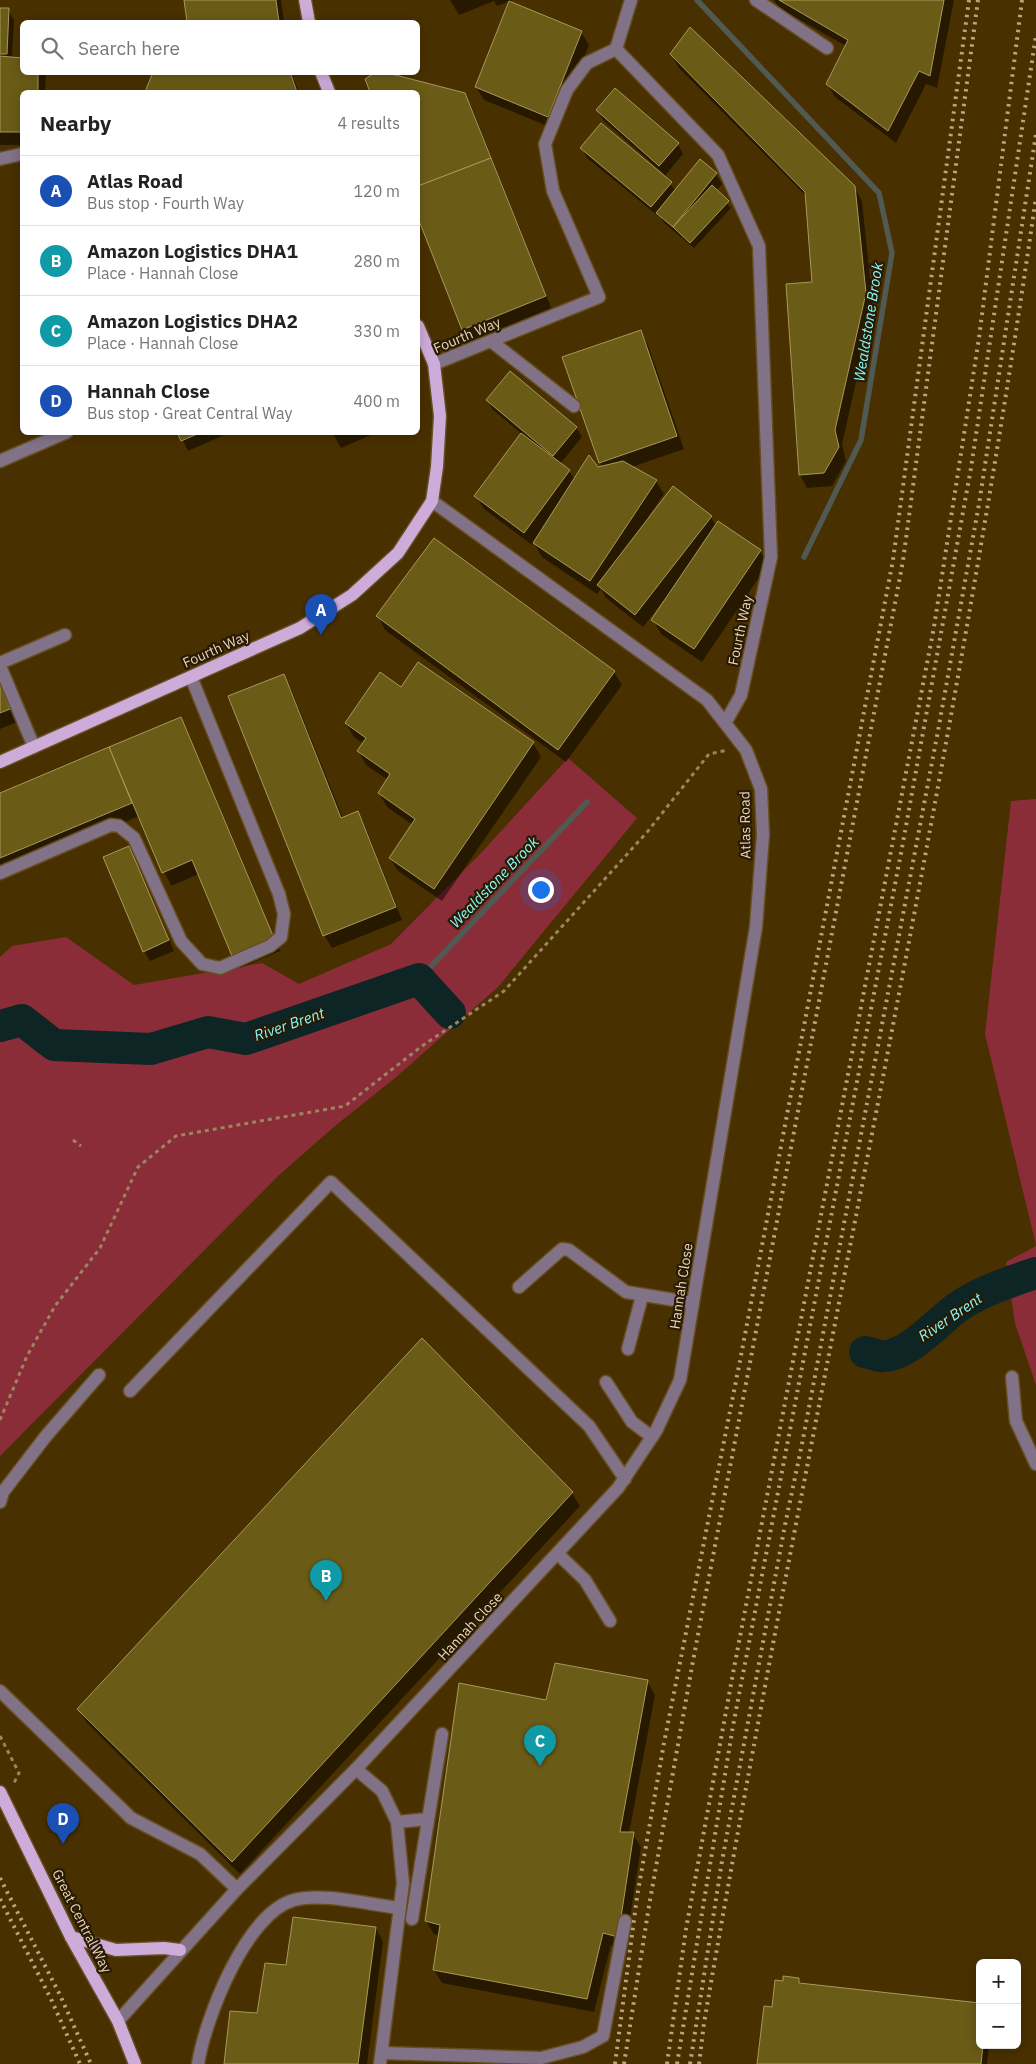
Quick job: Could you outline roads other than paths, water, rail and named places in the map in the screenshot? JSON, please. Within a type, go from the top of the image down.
[{"type":"main road","points":[[305,0],[310,20]]},
{"type":"main road","points":[[323,75],[328,90]]},
{"type":"main road","points":[[420,331],[434,364]]},
{"type":"main road","name":"Fourth Way","points":[[0,762],[300,628],[352,595],[398,553],[432,501],[437,467],[440,416],[434,364]]},
{"type":"main road","name":"Great Central Way","points":[[0,1792],[71,1937],[118,2021],[135,2064]]},
{"type":"main road","points":[[71,1937],[116,1950],[164,1948],[180,1950]]},
{"type":"street","points":[[616,49],[631,0]]},
{"type":"street","points":[[756,0],[827,48]]},
{"type":"street","name":"Fourth Way","points":[[434,364],[599,297],[553,191],[545,144],[568,90],[587,63],[616,49],[718,154],[759,246],[771,557],[741,695],[725,723]]},
{"type":"street","points":[[0,159],[20,154]]},
{"type":"street","points":[[491,341],[574,406]]},
{"type":"street","points":[[0,461],[60,435]]},
{"type":"street","name":"Atlas Road","points":[[432,501],[707,700],[740,741],[761,789],[763,835],[756,927],[714,1180]]},
{"type":"street","points":[[34,746],[0,664],[65,635]]},
{"type":"street","points":[[0,873],[111,825],[120,826],[134,838],[182,941],[202,964],[220,968],[270,946],[281,936],[284,914],[279,894],[191,677]]},
{"type":"street","name":"Hannah Close","points":[[118,2021],[237,1889],[356,1769],[558,1554],[625,1479],[652,1437],[680,1380],[714,1180]]},
{"type":"street","points":[[130,1391],[331,1182],[589,1426],[625,1479]]},
{"type":"street","points":[[519,1287],[562,1249],[569,1250],[619,1288],[642,1296],[693,1303]]},
{"type":"street","points":[[628,1349],[642,1296]]},
{"type":"street","points":[[0,1502],[3,1492],[46,1436],[99,1375]]},
{"type":"street","points":[[1012,1377],[1016,1421],[1036,1464]]},
{"type":"street","points":[[606,1382],[632,1422],[652,1437]]},
{"type":"street","points":[[558,1554],[585,1580],[610,1621]]},
{"type":"street","points":[[0,1691],[131,1818],[200,1854],[237,1889]]},
{"type":"street","points":[[412,1919],[442,1734]]},
{"type":"street","points":[[356,1769],[382,1791],[397,1822],[403,1883],[381,2058],[541,2058],[583,2047],[603,2036],[625,1921]]},
{"type":"street","points":[[397,1822],[428,1819]]},
{"type":"street","points":[[198,2064],[204,2033],[224,1982],[258,1926],[279,1906],[295,1900],[323,1898],[400,1908]]},
{"type":"waterway","name":"Wealdstone Brook","points":[[697,0],[879,193],[892,253],[861,440],[804,557]]},
{"type":"waterway","name":"Wealdstone Brook","points":[[419,979],[587,802]]},
{"type":"waterway","name":"River Brent","points":[[0,1026],[22,1020],[54,1045],[151,1049],[208,1032],[246,1039],[419,979],[450,1013]]},
{"type":"waterway","name":"River Brent","points":[[865,1352],[880,1356],[900,1352],[911,1346],[967,1301],[996,1287],[1036,1273]]},
{"type":"railway","points":[[615,2064],[637,1897],[664,1743],[739,1366],[893,560],[969,0]]},
{"type":"railway","points":[[624,2064],[649,1906],[693,1661],[903,561],[978,0]]},
{"type":"railway","points":[[667,2064],[686,1929],[734,1668],[934,627],[979,338],[1022,0]]},
{"type":"railway","points":[[677,2064],[733,1726],[902,848],[971,468],[1036,35]]},
{"type":"railway","points":[[690,2064],[722,1861],[938,731],[979,504],[1036,134]]},
{"type":"railway","points":[[699,2064],[704,2023],[745,1795],[962,655],[1001,426],[1036,197]]},
{"type":"railway","points":[[0,1878],[60,1995],[91,2064]]},
{"type":"railway","points":[[0,1899],[51,1999],[80,2064]]},
{"type":"place","name":"Atlas Road","points":[[321,635]]},
{"type":"place","name":"Amazon Logistics DHA1","points":[[326,1601]]},
{"type":"place","name":"Amazon Logistics DHA2","points":[[540,1766]]},
{"type":"place","name":"Hannah Close","points":[[63,1844]]}]
